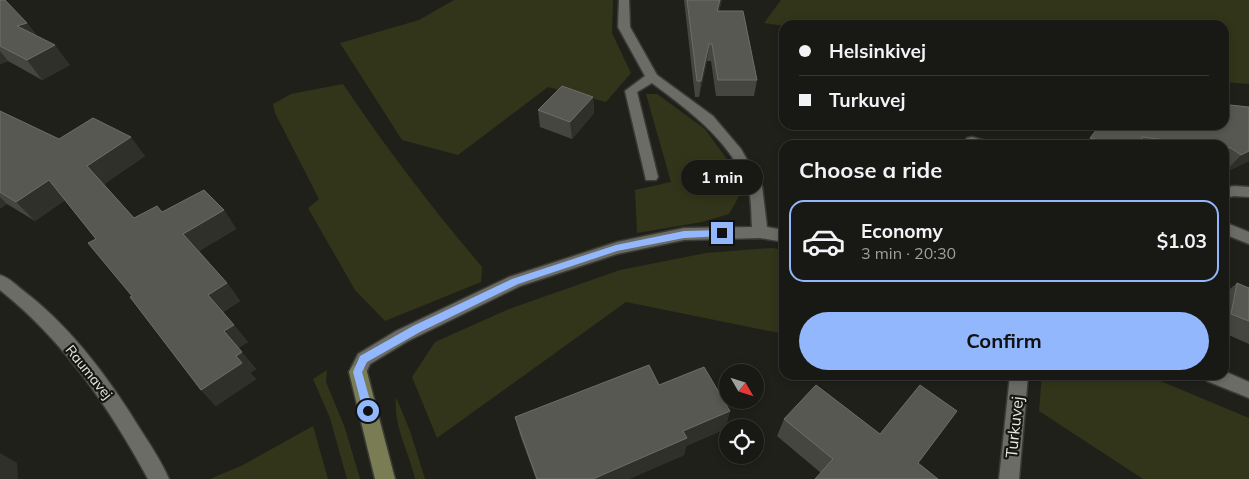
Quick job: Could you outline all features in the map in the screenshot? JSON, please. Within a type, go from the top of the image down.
[{"type":"street","points":[[624,0],[624,27],[652,77],[708,119],[736,152],[755,186],[760,232]]},
{"type":"street","points":[[651,177],[631,91],[652,77]]},
{"type":"street","points":[[1229,192],[1249,192]]},
{"type":"street","points":[[1229,230],[1249,238]]},
{"type":"street","points":[[386,479],[358,372],[364,359],[402,336],[515,281],[616,248],[674,236],[760,232],[779,235]]},
{"type":"street","name":"Raumavej","points":[[0,281],[18,293],[54,329],[100,382],[134,434],[159,479]]},
{"type":"street","name":"Turkuvej","points":[[1009,479],[1019,380]]},
{"type":"street","points":[[1225,380],[1249,390]]},
{"type":"green space","points":[[454,0],[613,0],[612,33],[631,73],[606,102],[548,87],[458,155],[402,140],[340,43],[419,20]]},
{"type":"green space","points":[[781,0],[1249,0],[1249,84],[1229,82],[1229,20],[779,20],[779,25],[764,23]]},
{"type":"green space","points":[[343,84],[410,177],[482,267],[481,282],[385,321],[355,290],[308,208],[319,199],[275,113],[273,104],[291,94]]},
{"type":"green space","points":[[646,94],[657,94],[705,129],[731,165],[742,191],[729,214],[702,222],[637,233],[635,190],[671,182]]},
{"type":"green space","points":[[772,248],[779,249],[779,333],[626,302],[437,438],[412,377],[435,342],[509,309],[620,270],[706,253]]},
{"type":"green space","points":[[327,370],[326,382],[345,428],[360,479],[347,479],[330,418],[313,379]]},
{"type":"green space","points":[[1042,380],[1158,380],[1249,418],[1249,479],[1143,479],[1039,411]]},
{"type":"green space","points":[[396,397],[410,431],[425,479],[415,479],[399,428]]},
{"type":"green space","points":[[313,426],[328,479],[210,479],[243,465]]},
{"type":"building","points":[[0,0],[5,0],[27,23],[17,26],[55,45],[27,60],[0,46]]},
{"type":"building","points":[[687,0],[720,0],[717,11],[743,11],[757,80],[718,80],[712,44],[709,44],[701,81],[697,81]]},
{"type":"building","points":[[562,86],[593,97],[570,122],[538,110]]},
{"type":"building","points":[[1229,105],[1249,107],[1249,151],[1241,155],[1229,148],[1229,140],[1166,140],[1142,137],[1142,140],[1099,140],[1090,138],[1096,130],[1229,130]]},
{"type":"building","points":[[0,111],[59,139],[93,118],[131,137],[87,166],[134,218],[157,206],[162,212],[204,190],[224,210],[183,234],[227,283],[208,295],[234,325],[224,331],[242,352],[236,356],[242,363],[201,390],[130,297],[132,296],[88,243],[96,239],[49,180],[16,202],[0,192]]},
{"type":"building","points":[[1237,283],[1249,288],[1249,321],[1231,314]]},
{"type":"building","points":[[649,365],[659,385],[704,367],[719,392],[719,409],[729,409],[730,411],[683,431],[687,438],[593,479],[537,479],[515,417]]},
{"type":"building","points":[[816,385],[880,434],[920,385],[957,411],[918,463],[938,479],[815,479],[833,459],[784,419]]},
{"type":"route","points":[[368,411],[358,372],[364,359],[402,336],[515,281],[616,248],[684,234],[722,233]]}]
